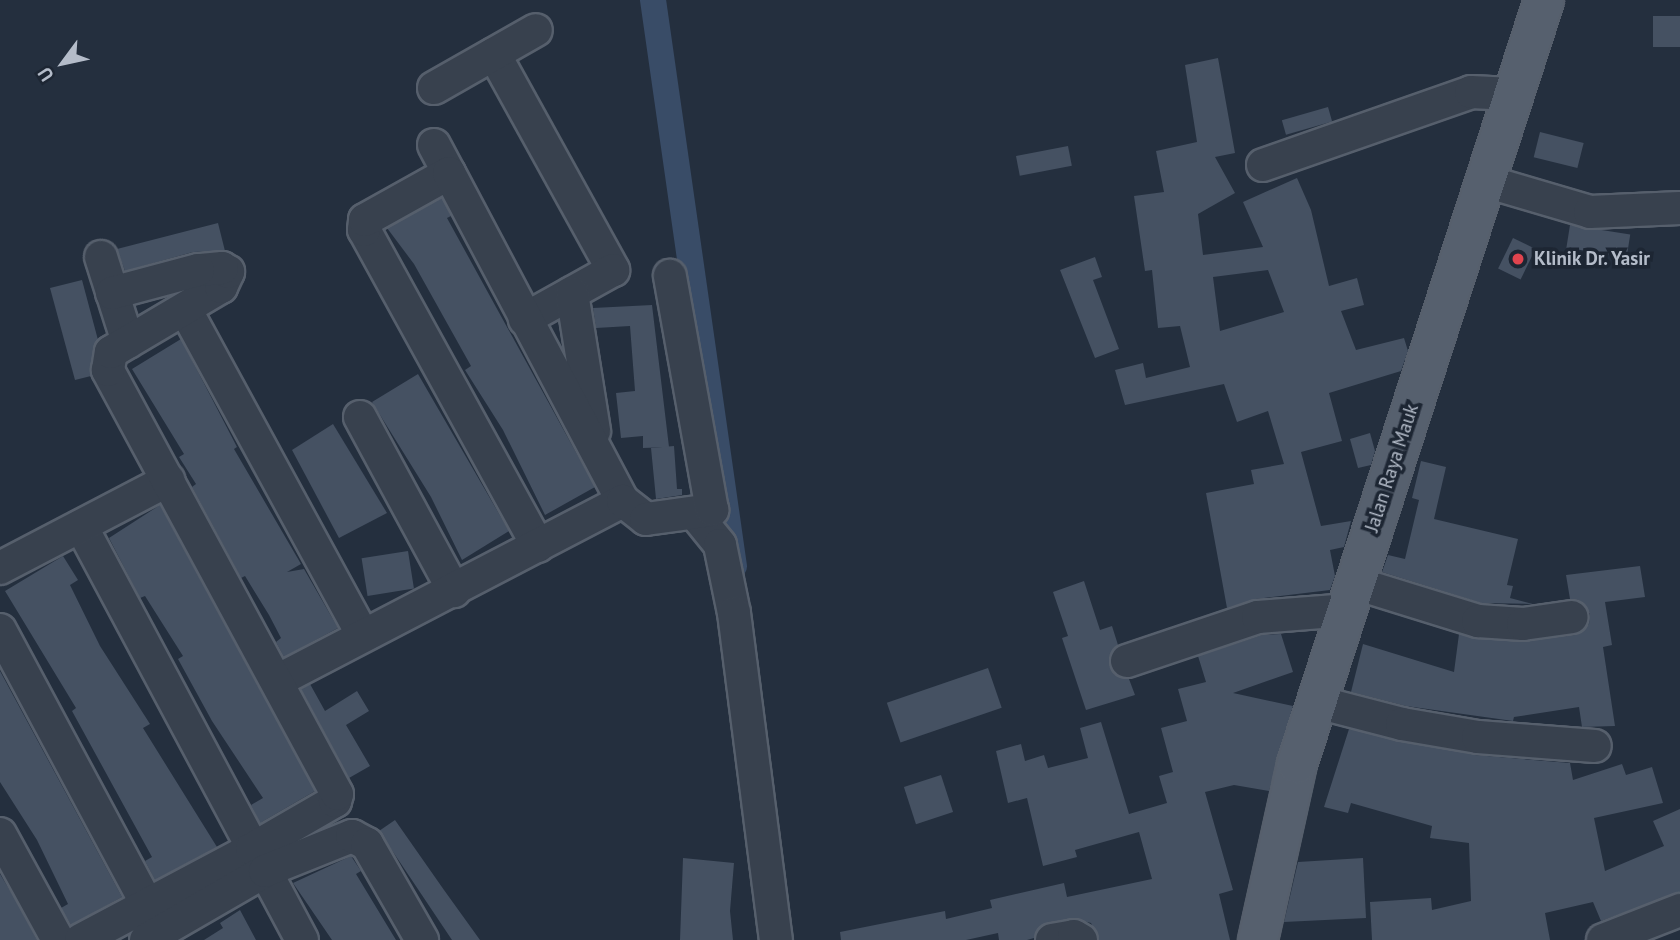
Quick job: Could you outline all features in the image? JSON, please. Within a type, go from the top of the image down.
[{"type":"main road","name":"Jalan Raya Mauk","points":[[1258,940],[1297,764],[1544,0]]},
{"type":"street","points":[[434,88],[536,30]]},
{"type":"street","points":[[494,54],[613,270],[525,319]]},
{"type":"street","points":[[1263,165],[1471,92],[1513,94]]},
{"type":"street","points":[[434,145],[598,457],[623,500],[646,519],[696,515],[712,510],[670,276]]},
{"type":"street","points":[[449,173],[365,220],[364,230],[538,546]]},
{"type":"street","points":[[1485,181],[1590,212],[1680,208]]},
{"type":"street","points":[[101,257],[128,342]]},
{"type":"street","points":[[112,293],[198,270],[222,268],[228,272],[221,287],[111,352],[108,370],[337,794],[335,801],[145,940]]},
{"type":"street","points":[[572,293],[598,457]]},
{"type":"street","points":[[185,309],[362,634]]},
{"type":"street","points":[[360,417],[454,590]]},
{"type":"street","points":[[0,568],[168,480]]},
{"type":"street","points":[[277,681],[362,634],[454,590],[623,500]]},
{"type":"street","points":[[696,515],[720,545],[734,613],[776,940]]},
{"type":"street","points":[[72,531],[251,864],[302,940]]},
{"type":"street","points":[[1127,661],[1258,617],[1350,597],[1478,621],[1523,624],[1572,617]]},
{"type":"street","points":[[0,630],[147,904]]},
{"type":"street","points":[[1317,702],[1402,724],[1478,737],[1595,746]]},
{"type":"street","points":[[0,834],[58,940]]},
{"type":"street","points":[[81,940],[147,904],[251,864],[352,836],[360,837],[422,940]]},
{"type":"street","points":[[251,864],[282,940]]},
{"type":"street","points":[[1603,940],[1680,910]]},
{"type":"street","points":[[1052,940],[1074,936],[1081,940]]},
{"type":"building","points":[[1653,16],[1680,16],[1680,47],[1653,47]]},
{"type":"building","points":[[1218,58],[1235,153],[1215,157],[1235,193],[1198,214],[1203,255],[1263,247],[1243,202],[1297,178],[1311,210],[1329,286],[1357,278],[1364,305],[1341,311],[1356,350],[1404,338],[1408,351],[1401,371],[1329,393],[1342,441],[1301,452],[1321,526],[1351,521],[1344,547],[1330,550],[1335,576],[1330,590],[1256,599],[1227,608],[1206,493],[1254,484],[1251,470],[1284,464],[1268,411],[1237,422],[1224,384],[1125,405],[1115,370],[1143,363],[1146,378],[1190,367],[1180,326],[1158,328],[1152,270],[1145,271],[1134,196],[1164,192],[1156,151],[1197,142],[1185,65]],"holes":[[[1268,270],[1284,312],[1220,331],[1213,277]]]},
{"type":"building","points":[[1328,107],[1332,121],[1286,135],[1282,120]]},
{"type":"building","points":[[1540,132],[1584,143],[1577,168],[1534,157]]},
{"type":"building","points":[[1068,146],[1072,166],[1020,176],[1016,156]]},
{"type":"building","points":[[442,198],[451,216],[447,218],[595,487],[545,515],[503,430],[465,370],[471,366],[414,264],[387,228]]},
{"type":"building","points":[[218,223],[225,251],[193,252],[125,271],[117,249]]},
{"type":"building","points":[[1570,225],[1630,235],[1627,257],[1566,248]]},
{"type":"building","name":"Klinik Dr. Yasir","points":[[1513,238],[1535,249],[1521,280],[1498,269]]},
{"type":"building","points":[[1095,257],[1102,277],[1093,280],[1119,349],[1095,358],[1060,270]]},
{"type":"building","points":[[82,280],[98,340],[91,376],[75,380],[50,288]]},
{"type":"building","points":[[652,305],[669,447],[643,448],[643,436],[621,438],[616,393],[635,391],[630,326],[596,328],[593,308]]},
{"type":"building","points":[[181,339],[237,447],[234,449],[301,564],[287,572],[304,569],[338,628],[284,657],[276,642],[281,638],[269,615],[245,576],[241,578],[192,487],[196,484],[179,457],[184,454],[132,369]]},
{"type":"building","points":[[418,374],[509,531],[462,560],[431,497],[372,402]]},
{"type":"building","points":[[333,424],[387,513],[339,538],[292,450]]},
{"type":"building","points":[[1370,433],[1375,451],[1371,465],[1358,468],[1350,439]]},
{"type":"building","points":[[674,446],[677,489],[682,489],[682,495],[656,499],[651,448]]},
{"type":"building","points":[[1421,461],[1446,467],[1434,519],[1518,539],[1507,585],[1513,586],[1510,598],[1533,604],[1481,603],[1382,572],[1388,555],[1405,559],[1419,500],[1412,498]]},
{"type":"building","points":[[160,505],[315,791],[260,823],[251,805],[263,798],[212,721],[178,659],[183,656],[145,596],[140,598],[109,538]]},
{"type":"building","points":[[408,551],[414,589],[368,596],[362,558]]},
{"type":"building","points":[[63,556],[78,580],[70,585],[100,646],[150,724],[143,728],[217,847],[155,880],[145,861],[152,857],[72,711],[76,708],[5,591]]},
{"type":"building","points":[[1640,566],[1645,597],[1605,602],[1612,645],[1603,647],[1615,726],[1582,727],[1579,707],[1514,717],[1513,721],[1406,706],[1351,692],[1363,644],[1454,672],[1459,634],[1522,642],[1575,635],[1589,624],[1590,614],[1579,600],[1570,599],[1566,575]]},
{"type":"building","points":[[1084,581],[1100,630],[1112,626],[1118,645],[1109,657],[1110,667],[1115,675],[1129,679],[1135,695],[1086,710],[1062,638],[1068,636],[1053,592]]},
{"type":"building","points":[[1281,634],[1293,672],[1233,693],[1293,706],[1269,791],[1234,785],[1205,792],[1233,890],[1219,894],[1230,940],[1099,940],[1091,923],[1072,918],[1041,926],[1034,938],[1027,940],[999,940],[998,933],[966,940],[841,940],[840,932],[945,911],[946,919],[992,908],[990,900],[1064,883],[1067,897],[1152,879],[1139,832],[1075,850],[1077,857],[1043,866],[1027,798],[1008,803],[996,751],[1021,744],[1025,761],[1044,755],[1048,768],[1088,758],[1080,728],[1101,722],[1129,814],[1167,803],[1159,776],[1173,772],[1161,728],[1187,721],[1178,689],[1206,682],[1198,656],[1262,635]]},
{"type":"building","points":[[988,668],[1002,708],[901,743],[887,703]]},
{"type":"building","points":[[0,671],[122,897],[71,925],[61,908],[68,904],[37,840],[0,782]]},
{"type":"building","points":[[310,684],[325,711],[357,691],[369,711],[346,725],[370,766],[349,778],[301,689]]},
{"type":"building","points":[[1349,729],[1475,755],[1570,763],[1573,780],[1622,764],[1626,775],[1652,767],[1663,803],[1594,818],[1605,871],[1664,846],[1653,821],[1680,809],[1680,892],[1601,921],[1593,902],[1545,913],[1550,940],[1372,940],[1370,902],[1431,898],[1432,910],[1471,901],[1469,843],[1430,838],[1432,826],[1351,803],[1348,813],[1324,807]]},
{"type":"building","points":[[941,775],[953,812],[916,824],[904,787]]},
{"type":"building","points":[[395,820],[480,940],[452,940],[379,831]]},
{"type":"building","points":[[351,856],[361,871],[356,874],[396,940],[332,940],[293,883]]},
{"type":"building","points":[[683,858],[734,863],[730,911],[733,940],[680,940]]},
{"type":"building","points":[[1363,858],[1366,918],[1284,922],[1298,862]]},
{"type":"building","points":[[0,874],[14,897],[37,940],[0,940]]},
{"type":"building","points":[[240,910],[256,940],[204,940],[223,928],[220,923]]},
{"type":"waterway","points":[[653,0],[734,566]]},
{"type":"place","name":"Klinik Dr. Yasir","points":[[1518,259]]}]
